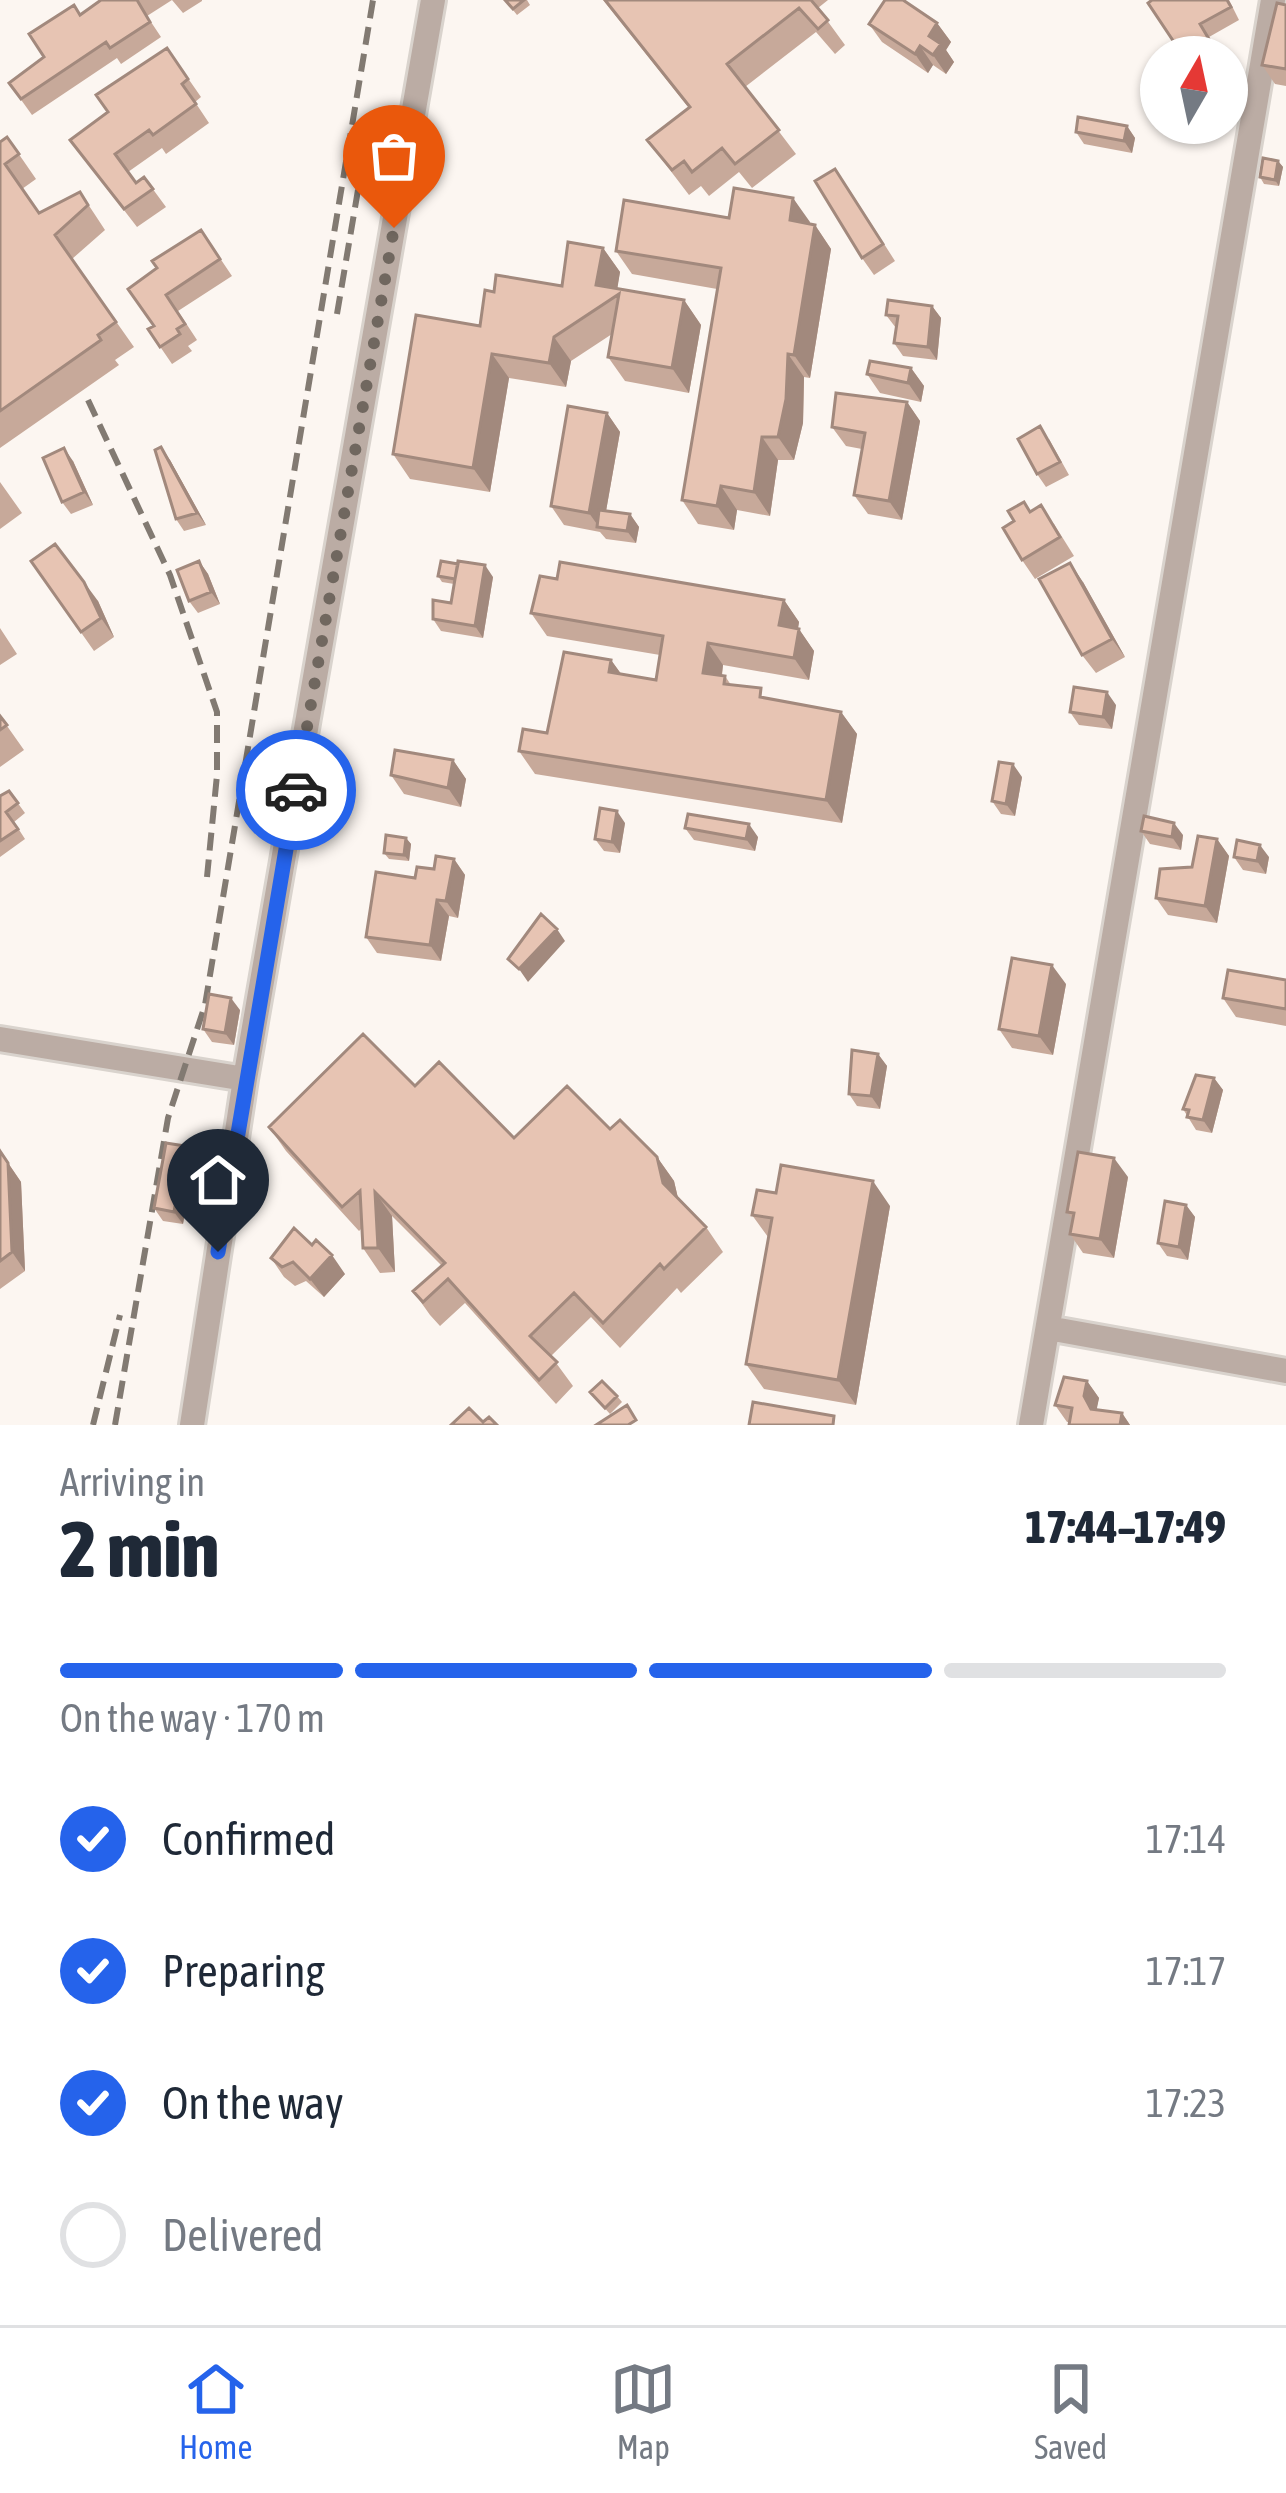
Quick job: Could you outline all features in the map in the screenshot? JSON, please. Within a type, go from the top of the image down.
[{"type":"lane","points":[[192,1425],[245,1079],[434,0]]},
{"type":"lane","points":[[1031,1425],[1273,0]]},
{"type":"lane","points":[[0,1039],[245,1079]]},
{"type":"lane","points":[[1048,1328],[1286,1371]]},
{"type":"building","points":[[101,0],[137,0],[150,22],[110,48],[106,42],[21,99],[9,83],[44,57],[29,34],[74,5],[80,15]]},
{"type":"building","points":[[605,0],[811,0],[828,20],[818,29],[799,8],[727,64],[779,130],[735,164],[722,148],[692,172],[684,161],[672,170],[647,140],[690,107]]},
{"type":"building","points":[[885,0],[903,0],[937,23],[929,36],[941,44],[933,55],[920,46],[915,54],[869,24]]},
{"type":"building","points":[[1227,0],[1231,7],[1200,24],[1207,36],[1170,36],[1148,3]]},
{"type":"building","points":[[1277,3],[1286,5],[1286,69],[1262,65]]},
{"type":"building","points":[[167,48],[188,79],[182,84],[196,104],[153,135],[149,130],[115,154],[136,183],[144,177],[153,189],[124,209],[70,140],[108,112],[96,95]]},
{"type":"building","points":[[1078,117],[1127,126],[1124,141],[1076,132]]},
{"type":"building","points":[[7,137],[19,154],[5,164],[39,213],[80,192],[88,205],[55,235],[116,322],[98,335],[101,340],[0,411],[0,142]]},
{"type":"building","points":[[1263,158],[1278,161],[1275,180],[1260,177]]},
{"type":"building","points":[[835,169],[883,244],[862,258],[815,181]]},
{"type":"building","points":[[734,188],[793,198],[790,220],[815,225],[794,355],[788,354],[778,437],[762,437],[754,492],[721,486],[717,506],[682,500],[721,268],[616,251],[624,200],[729,218]]},
{"type":"building","points":[[201,230],[220,259],[166,295],[185,324],[177,329],[180,334],[160,347],[148,329],[154,326],[128,289],[157,268],[152,261]]},
{"type":"building","points":[[568,242],[603,248],[596,285],[684,300],[672,368],[608,357],[619,294],[554,337],[549,363],[492,354],[473,468],[393,454],[416,315],[480,326],[485,290],[494,292],[496,275],[562,286]]},
{"type":"building","points":[[888,300],[932,306],[928,347],[894,343],[898,316],[886,315]]},
{"type":"building","points":[[870,361],[911,368],[908,383],[867,374]]},
{"type":"building","points":[[836,393],[907,402],[889,501],[854,495],[865,433],[832,427]]},
{"type":"building","points":[[568,406],[607,413],[589,513],[551,506]]},
{"type":"building","points":[[1040,426],[1060,462],[1037,474],[1018,439]]},
{"type":"building","points":[[161,447],[197,513],[176,519],[155,450]]},
{"type":"building","points":[[64,448],[84,492],[62,502],[43,458]]},
{"type":"building","points":[[1024,502],[1030,512],[1041,505],[1060,537],[1022,560],[1003,528],[1014,521],[1008,511]]},
{"type":"building","points":[[599,510],[630,514],[627,531],[597,527]]},
{"type":"building","points":[[55,544],[84,582],[101,618],[81,632],[31,561]]},
{"type":"building","points":[[199,561],[211,592],[189,601],[177,570]]},
{"type":"building","points":[[441,561],[458,564],[455,579],[438,576]]},
{"type":"building","points":[[458,561],[485,565],[475,626],[433,619],[433,600],[451,603]]},
{"type":"building","points":[[560,562],[784,600],[779,625],[799,629],[794,658],[708,643],[703,673],[725,676],[724,684],[761,688],[760,697],[841,712],[826,800],[519,751],[523,729],[547,733],[564,652],[611,660],[609,672],[656,680],[663,636],[531,613],[540,576],[557,579]]},
{"type":"building","points":[[1070,563],[1112,639],[1082,655],[1039,579]]},
{"type":"building","points":[[1074,687],[1107,692],[1103,717],[1070,712]]},
{"type":"building","points":[[395,750],[453,760],[448,788],[391,775]]},
{"type":"building","points":[[999,762],[1013,764],[1006,804],[992,801]]},
{"type":"building","points":[[9,791],[18,803],[6,812],[18,829],[0,841],[0,796]]},
{"type":"building","points":[[600,808],[617,811],[612,842],[595,839]]},
{"type":"building","points":[[688,814],[749,824],[746,839],[685,828]]},
{"type":"building","points":[[1144,816],[1174,823],[1172,837],[1141,831]]},
{"type":"building","points":[[386,835],[406,838],[404,855],[384,853]]},
{"type":"building","points":[[1198,836],[1217,839],[1205,906],[1156,898],[1160,869],[1192,867]]},
{"type":"building","points":[[1237,840],[1260,845],[1257,861],[1234,857]]},
{"type":"building","points":[[436,856],[454,859],[446,901],[437,900],[430,945],[366,937],[376,872],[415,878],[417,867],[434,869]]},
{"type":"building","points":[[541,914],[557,929],[519,969],[508,959]]},
{"type":"building","points":[[1012,958],[1052,965],[1039,1036],[999,1029]]},
{"type":"building","points":[[1228,970],[1286,980],[1286,1009],[1223,998]]},
{"type":"building","points":[[209,994],[231,998],[225,1033],[203,1029]]},
{"type":"building","points":[[363,1034],[415,1086],[439,1062],[514,1138],[567,1086],[610,1129],[620,1120],[657,1157],[663,1183],[706,1227],[664,1269],[660,1264],[603,1323],[574,1293],[530,1336],[557,1362],[539,1380],[448,1279],[423,1302],[413,1291],[445,1263],[375,1192],[378,1248],[363,1248],[360,1191],[342,1207],[269,1127]]},
{"type":"building","points":[[852,1050],[878,1054],[871,1096],[849,1094]]},
{"type":"building","points":[[1196,1075],[1214,1078],[1203,1120],[1187,1117],[1189,1110],[1183,1109]]},
{"type":"building","points":[[166,1143],[185,1146],[174,1212],[154,1208]]},
{"type":"building","points":[[0,1151],[8,1163],[12,1252],[0,1261]]},
{"type":"building","points":[[1078,1152],[1114,1158],[1100,1239],[1070,1234],[1074,1213],[1067,1212]]},
{"type":"building","points":[[781,1165],[873,1181],[838,1380],[746,1364],[772,1218],[752,1215],[757,1190],[776,1193]]},
{"type":"building","points":[[1165,1201],[1186,1205],[1179,1247],[1158,1243]]},
{"type":"building","points":[[294,1228],[332,1255],[310,1279],[293,1262],[282,1267],[271,1258]]},
{"type":"building","points":[[1064,1377],[1087,1381],[1084,1396],[1091,1409],[1122,1413],[1120,1425],[1069,1425],[1072,1408],[1055,1405]]},
{"type":"building","points":[[602,1381],[617,1396],[605,1408],[590,1392]]},
{"type":"building","points":[[753,1402],[834,1416],[833,1425],[749,1425]]},
{"type":"building","points":[[627,1405],[636,1420],[628,1425],[596,1425]]},
{"type":"building","points":[[469,1408],[483,1422],[489,1417],[497,1425],[451,1425]]},
{"type":"railway","points":[[115,1425],[168,1118],[205,1005],[373,0]]},
{"type":"railway","points":[[337,314],[359,184]]},
{"type":"railway","points":[[88,400],[170,575],[217,712],[217,775],[207,877]]},
{"type":"railway","points":[[93,1425],[120,1315]]},
{"type":"way so far","points":[[296,790],[394,228]]},
{"type":"route","points":[[218,1252],[296,790]]}]
